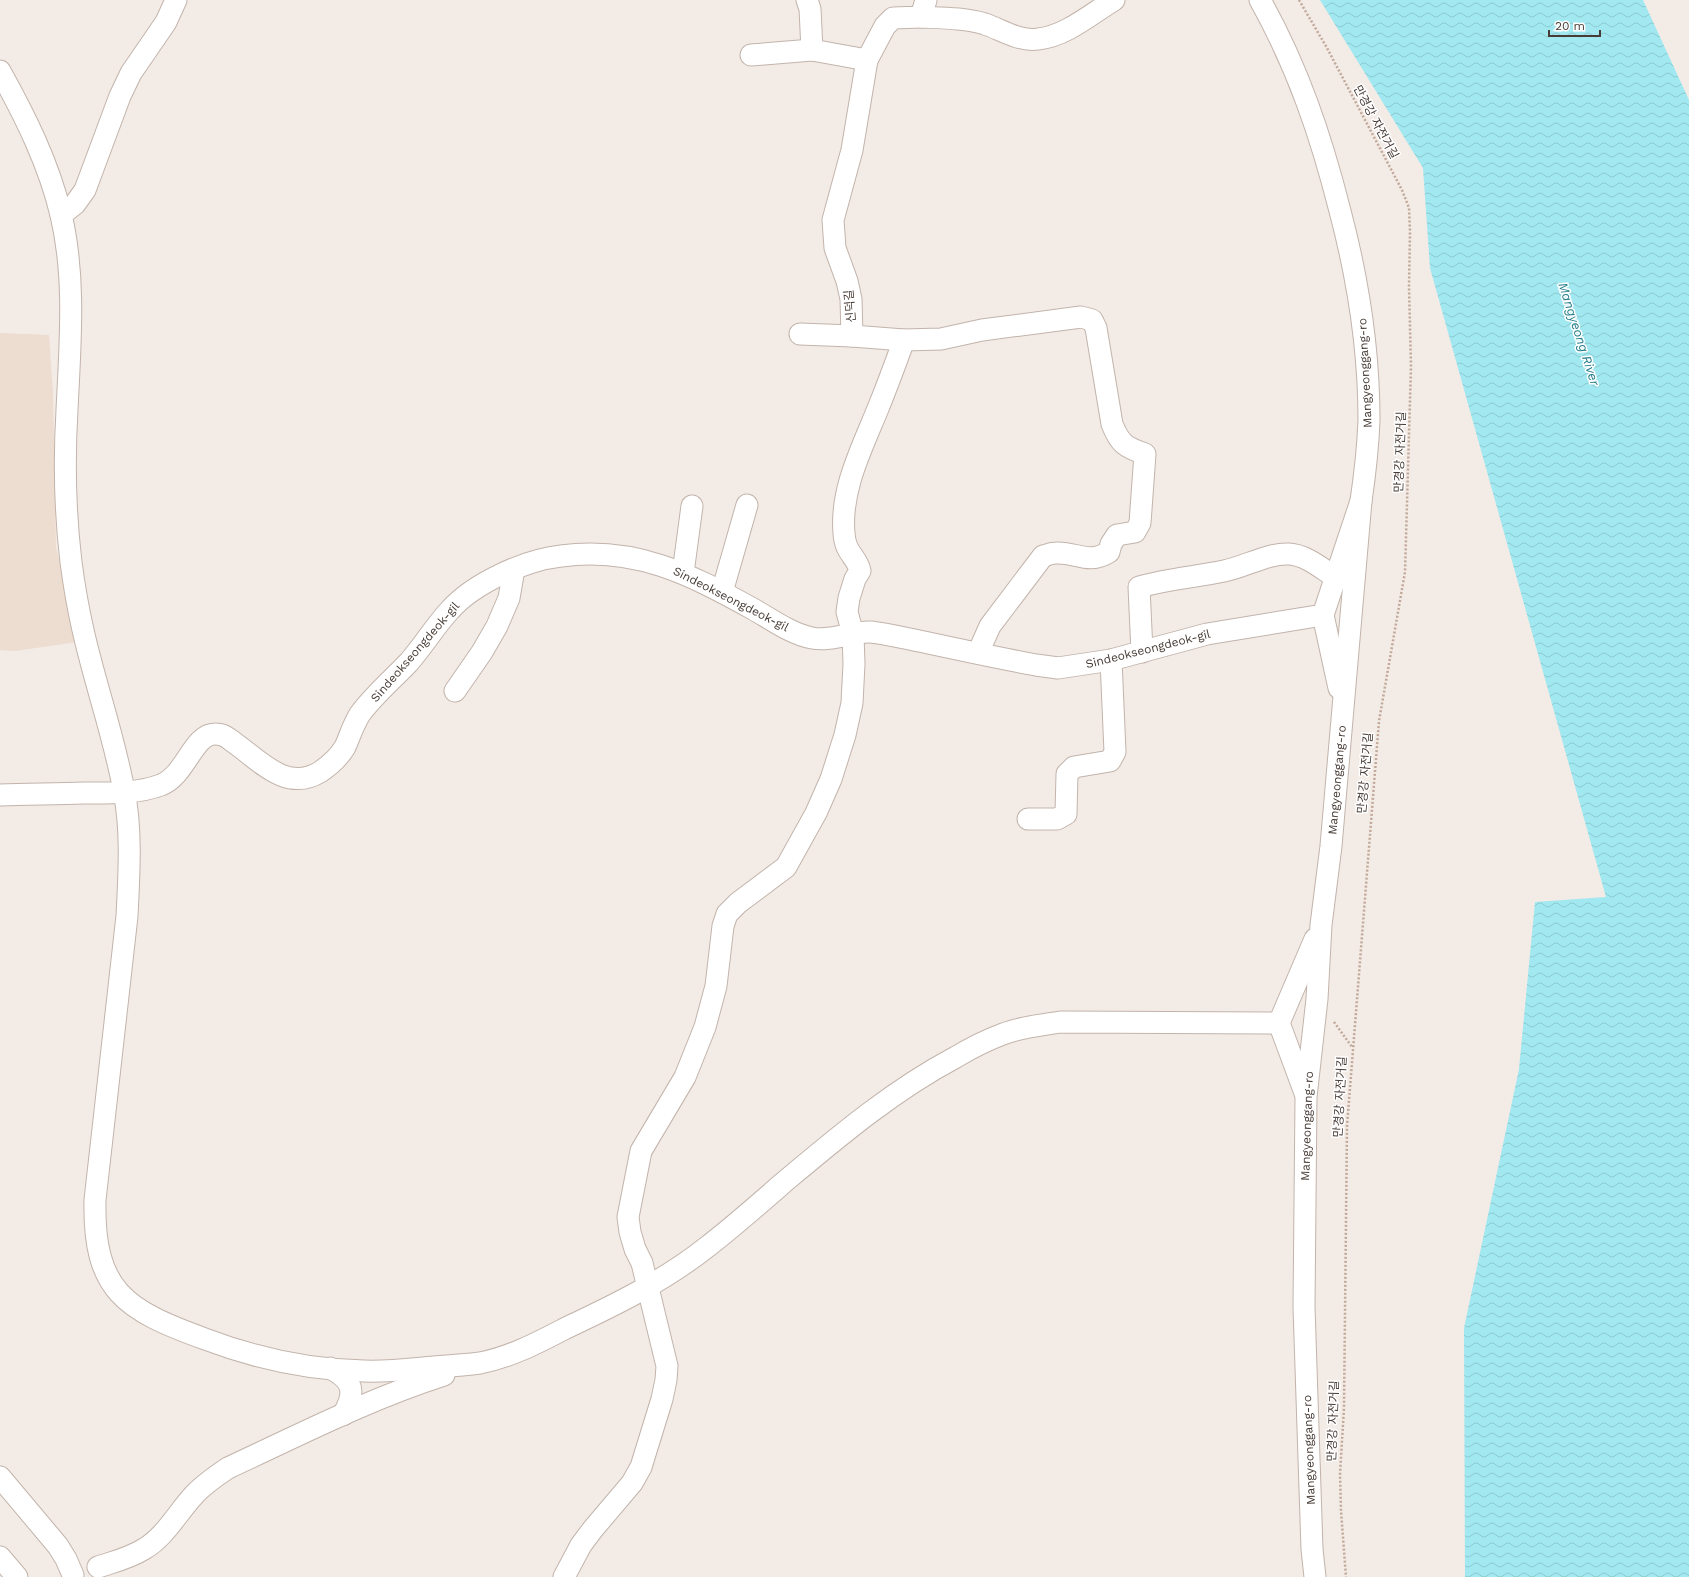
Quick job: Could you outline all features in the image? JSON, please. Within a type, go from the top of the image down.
[{"type":"street","points":[[61,215],[75,204],[85,190],[120,96],[131,73],[166,22],[176,0]]},
{"type":"street","points":[[807,0],[810,9],[812,50]]},
{"type":"street","points":[[924,8],[964,20],[985,24],[1021,38],[1037,40],[1052,36],[1069,28],[1114,0]]},
{"type":"street","name":"Mangyeonggang-ro","points":[[1260,0],[1292,60],[1318,128],[1329,166],[1359,294],[1368,383],[1368,452],[1361,501],[1331,846],[1321,925],[1317,999],[1306,1097],[1304,1307],[1312,1549],[1315,1577]]},
{"type":"street","name":"신덕길","points":[[924,8],[893,18],[885,26],[867,60],[852,150],[833,220],[835,248],[847,281],[851,299],[852,336],[904,340],[941,339],[982,330],[1081,317],[1092,320],[1096,328],[1112,424],[1118,438],[1129,448],[1146,454],[1140,523],[1135,532],[1117,535],[1111,544],[1109,552],[1099,558],[1056,553],[1043,556],[990,626],[978,654]]},
{"type":"street","points":[[750,55],[812,50],[867,60]]},
{"type":"street","points":[[0,71],[36,142],[50,178],[61,215],[67,253],[70,296],[66,473],[67,522],[71,560],[83,631],[113,740],[124,793],[127,820],[129,879],[127,916],[95,1200],[94,1227],[98,1252],[104,1272],[113,1286],[127,1302],[166,1324],[217,1344],[243,1351],[301,1365],[363,1371],[398,1370],[480,1363]]},
{"type":"street","points":[[800,334],[852,336]]},
{"type":"street","points":[[564,1577],[581,1545],[632,1483],[641,1467],[666,1380],[667,1366],[642,1264],[635,1249],[630,1232],[628,1217],[641,1151],[685,1077],[705,1027],[716,986],[723,926],[727,914],[738,903],[786,867],[816,813],[831,779],[845,735],[852,703],[854,664],[853,634],[847,612],[849,598],[855,579],[860,571],[858,563],[850,555],[845,544],[844,511],[855,465],[889,383],[904,340]]},
{"type":"street","points":[[1343,706],[1323,615],[1361,501]]},
{"type":"street","points":[[722,592],[747,504]]},
{"type":"street","points":[[683,573],[692,506]]},
{"type":"street","name":"Sindeokseongdeok-gil","points":[[0,795],[124,793],[149,789],[165,783],[177,775],[200,741],[210,734],[224,734],[280,775],[292,780],[305,779],[319,772],[334,761],[344,748],[354,724],[362,711],[411,660],[450,609],[467,594],[514,569],[560,556],[610,554],[665,565],[722,592],[795,632],[812,638],[827,639],[868,632],[1058,668],[1111,660],[1207,634],[1323,615]]},
{"type":"street","points":[[1142,652],[1139,587],[1159,581],[1225,571],[1278,554],[1290,554],[1303,558],[1336,577]]},
{"type":"street","points":[[455,691],[482,652],[497,626],[510,598],[514,569]]},
{"type":"street","points":[[1028,819],[1058,819],[1066,814],[1067,774],[1074,767],[1110,761],[1114,752],[1111,660]]},
{"type":"street","points":[[1306,1097],[1279,1023],[1321,925]]},
{"type":"street","points":[[0,1477],[58,1546],[66,1558],[68,1576],[100,1572],[145,1549],[157,1539],[194,1494],[228,1468],[343,1415],[415,1384],[515,1353],[622,1301],[647,1286],[706,1248],[867,1113],[898,1091],[941,1064],[976,1046],[1004,1034],[1032,1026],[1060,1022],[1279,1023]]},
{"type":"street","points":[[330,1368],[344,1375],[351,1389],[352,1393],[350,1402],[343,1415]]},
{"type":"street","points":[[0,1557],[17,1577]]},
{"type":"path","name":"만경강 자전거길","points":[[1299,0],[1327,48],[1402,190],[1409,208],[1410,232],[1409,287],[1411,366],[1405,572],[1379,721],[1347,1126],[1344,1408],[1340,1474],[1340,1511],[1346,1577]]},
{"type":"shaded area","points":[[0,333],[49,335],[53,394],[56,547],[77,642],[15,651],[0,650]]},
{"type":"water","name":"Mangyeong River","points":[[1320,0],[1643,0],[1689,100],[1689,1577],[1465,1577],[1464,1328],[1519,1069],[1535,902],[1606,897],[1430,268],[1423,168]]}]
